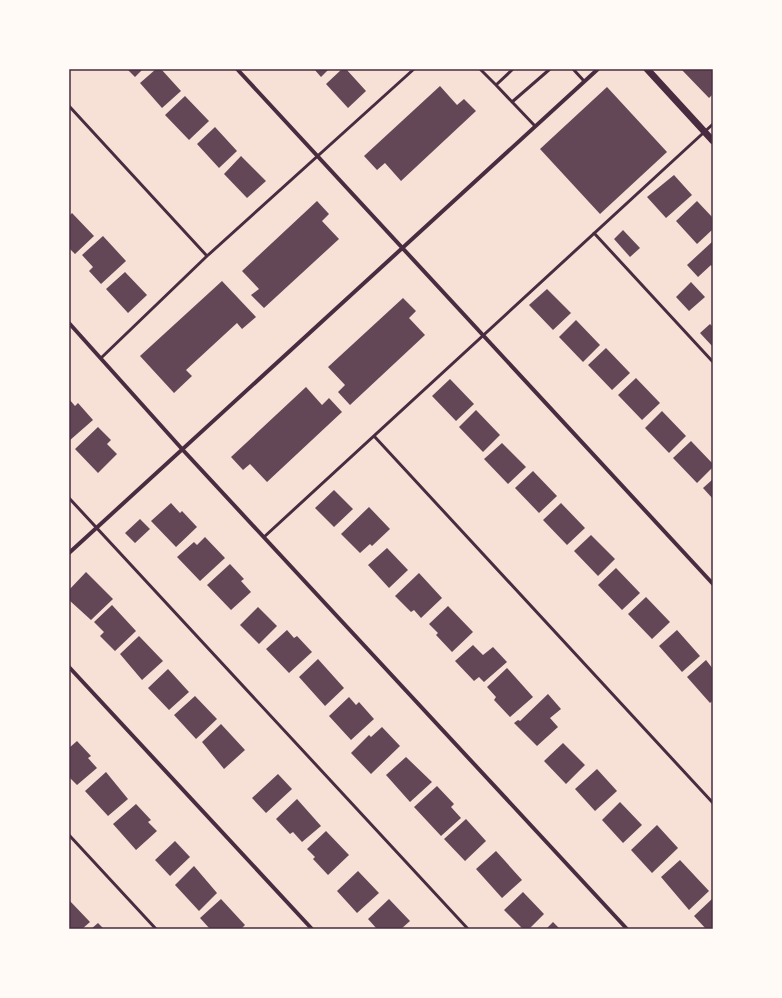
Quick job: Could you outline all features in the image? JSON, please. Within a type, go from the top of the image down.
[{"type":"street","points":[[238,69],[483,337],[713,584]]},
{"type":"street","points":[[69,553],[401,247],[598,69]]},
{"type":"street","points":[[647,69],[713,141]]},
{"type":"street","points":[[69,323],[182,449],[627,929]]},
{"type":"street","points":[[69,667],[312,929]]},
{"type":"lane","points":[[101,358],[207,256],[414,69]]},
{"type":"lane","points":[[480,69],[535,126]]},
{"type":"lane","points":[[496,85],[513,69]]},
{"type":"lane","points":[[512,102],[550,69]]},
{"type":"lane","points":[[573,69],[584,81]]},
{"type":"lane","points":[[69,106],[207,256]]},
{"type":"lane","points":[[264,537],[713,124]]},
{"type":"lane","points":[[594,233],[713,362]]},
{"type":"lane","points":[[374,436],[713,803]]},
{"type":"lane","points":[[69,498],[468,929]]},
{"type":"lane","points":[[69,835],[156,929]]},
{"type":"building","points":[[127,69],[143,69],[135,77]]},
{"type":"building","points":[[156,69],[161,69],[181,91],[162,108],[140,83]]},
{"type":"building","points":[[314,69],[329,69],[321,77]]},
{"type":"building","points":[[342,69],[346,69],[366,91],[348,108],[326,84]]},
{"type":"building","points":[[681,69],[713,69],[713,94],[709,98]]},
{"type":"building","points":[[440,86],[457,105],[464,99],[476,111],[401,181],[385,163],[377,170],[364,156]]},
{"type":"building","points":[[607,87],[667,152],[600,214],[540,149]]},
{"type":"building","points":[[185,96],[209,121],[189,140],[165,115]]},
{"type":"building","points":[[215,127],[237,151],[219,168],[197,144]]},
{"type":"building","points":[[241,156],[266,181],[247,198],[224,174]]},
{"type":"building","points":[[674,175],[692,195],[666,218],[647,197]]},
{"type":"building","points":[[317,201],[329,214],[322,221],[339,239],[264,308],[251,295],[259,289],[242,271]]},
{"type":"building","points":[[697,201],[713,218],[713,229],[697,244],[676,221]]},
{"type":"building","points":[[72,213],[94,236],[75,254],[69,248],[69,216]]},
{"type":"building","points":[[623,230],[640,248],[630,257],[614,239]]},
{"type":"building","points":[[103,236],[126,261],[101,284],[89,271],[93,267],[82,255]]},
{"type":"building","points":[[713,241],[713,268],[711,265],[698,277],[687,265]]},
{"type":"building","points":[[125,272],[147,295],[128,313],[106,289]]},
{"type":"building","points":[[222,281],[256,317],[242,329],[237,323],[186,370],[192,376],[174,393],[140,356]]},
{"type":"building","points":[[691,282],[705,297],[689,311],[676,297]]},
{"type":"building","points":[[547,289],[571,313],[553,330],[529,305]]},
{"type":"building","points":[[403,298],[416,311],[409,318],[425,335],[350,405],[338,392],[345,385],[328,367]]},
{"type":"building","points":[[576,320],[600,345],[583,362],[559,337]]},
{"type":"building","points":[[710,324],[713,327],[713,347],[700,333]]},
{"type":"building","points":[[606,348],[630,373],[612,390],[588,365]]},
{"type":"building","points":[[636,378],[660,403],[642,420],[618,395]]},
{"type":"building","points":[[450,379],[474,404],[456,421],[432,396]]},
{"type":"building","points":[[306,387],[322,405],[329,398],[342,412],[267,482],[250,464],[243,470],[231,457]]},
{"type":"building","points":[[69,399],[75,406],[78,403],[93,420],[69,441]]},
{"type":"building","points":[[476,410],[500,435],[483,452],[459,427]]},
{"type":"building","points":[[662,411],[686,436],[669,453],[645,428]]},
{"type":"building","points":[[98,427],[111,440],[107,444],[117,454],[98,473],[75,449]]},
{"type":"building","points":[[691,441],[713,464],[713,467],[697,483],[673,458]]},
{"type":"building","points":[[502,443],[526,467],[508,484],[484,459]]},
{"type":"building","points":[[533,471],[557,496],[539,513],[515,488]]},
{"type":"building","points":[[713,479],[713,499],[703,488]]},
{"type":"building","points":[[334,490],[353,509],[334,527],[315,508]]},
{"type":"building","points":[[171,503],[180,513],[182,511],[197,527],[176,547],[151,521]]},
{"type":"building","points":[[561,503],[585,528],[567,545],[543,520]]},
{"type":"building","points":[[369,507],[390,529],[372,546],[370,544],[360,553],[341,534]]},
{"type":"building","points":[[140,519],[150,529],[135,543],[125,533]]},
{"type":"building","points":[[591,535],[615,559],[598,576],[574,551]]},
{"type":"building","points":[[205,537],[225,558],[200,581],[177,557],[194,542],[197,545]]},
{"type":"building","points":[[387,548],[408,570],[389,588],[368,565]]},
{"type":"building","points":[[230,564],[244,579],[241,581],[251,592],[231,610],[207,585]]},
{"type":"building","points":[[616,568],[640,593],[622,610],[598,585]]},
{"type":"building","points":[[86,572],[113,599],[91,620],[69,600],[69,590]]},
{"type":"building","points":[[419,573],[442,598],[421,618],[414,610],[411,612],[395,596]]},
{"type":"building","points":[[646,597],[670,622],[652,639],[628,614]]},
{"type":"building","points":[[112,605],[136,631],[115,651],[100,636],[104,632],[94,622]]},
{"type":"building","points":[[448,606],[473,632],[452,652],[436,635],[438,633],[429,624]]},
{"type":"building","points":[[258,607],[277,626],[259,644],[240,625]]},
{"type":"building","points":[[287,630],[294,638],[297,636],[312,652],[289,673],[266,649]]},
{"type":"building","points":[[677,630],[700,656],[682,672],[659,646]]},
{"type":"building","points":[[139,636],[163,661],[142,680],[120,654]]},
{"type":"building","points":[[473,645],[483,655],[493,647],[507,662],[484,682],[479,677],[474,681],[455,661]]},
{"type":"building","points":[[318,659],[344,688],[325,706],[299,677]]},
{"type":"building","points":[[706,660],[713,669],[713,700],[710,703],[687,677]]},
{"type":"building","points":[[507,668],[533,697],[510,717],[494,700],[496,697],[487,687]]},
{"type":"building","points":[[168,669],[189,692],[169,710],[148,688]]},
{"type":"building","points":[[548,694],[561,709],[550,718],[558,727],[537,746],[514,723],[518,720],[520,721]]},
{"type":"building","points":[[195,696],[217,719],[196,739],[174,715]]},
{"type":"building","points":[[349,697],[356,705],[359,702],[374,719],[351,740],[329,716]]},
{"type":"building","points":[[221,724],[245,750],[224,769],[202,742]]},
{"type":"building","points":[[382,727],[400,746],[371,774],[351,753],[369,735],[371,737]]},
{"type":"building","points":[[77,741],[91,756],[88,758],[97,768],[77,785],[69,777],[69,748]]},
{"type":"building","points":[[563,743],[585,765],[566,784],[544,761]]},
{"type":"building","points":[[406,757],[432,782],[410,802],[386,775]]},
{"type":"building","points":[[597,769],[617,791],[595,811],[575,789]]},
{"type":"building","points":[[106,772],[128,799],[108,816],[85,791]]},
{"type":"building","points":[[278,774],[292,789],[266,813],[252,798]]},
{"type":"building","points":[[437,786],[454,804],[451,807],[461,818],[441,836],[414,807]]},
{"type":"building","points":[[297,799],[321,826],[302,842],[293,832],[290,834],[276,819]]},
{"type":"building","points":[[620,802],[642,825],[623,843],[602,820]]},
{"type":"building","points":[[136,804],[151,820],[148,822],[157,831],[136,850],[113,824]]},
{"type":"building","points":[[466,819],[486,841],[465,861],[444,839]]},
{"type":"building","points":[[657,825],[678,848],[652,873],[631,850]]},
{"type":"building","points":[[326,831],[349,855],[328,875],[313,859],[315,857],[307,849]]},
{"type":"building","points":[[175,841],[190,857],[170,876],[155,860]]},
{"type":"building","points":[[496,851],[522,880],[502,898],[476,869]]},
{"type":"building","points":[[680,860],[709,891],[689,910],[661,877]]},
{"type":"building","points":[[194,866],[217,893],[199,911],[175,885]]},
{"type":"building","points":[[358,871],[379,893],[357,913],[337,891]]},
{"type":"building","points":[[523,892],[544,914],[529,929],[523,929],[504,910]]},
{"type":"building","points":[[713,898],[713,929],[706,929],[694,916]]},
{"type":"building","points":[[221,899],[245,925],[241,929],[210,929],[200,918]]},
{"type":"building","points":[[389,899],[410,921],[401,929],[377,929],[368,919]]},
{"type":"building","points":[[69,900],[90,922],[82,929],[69,929]]},
{"type":"building","points":[[553,922],[560,929],[546,929]]},
{"type":"building","points":[[98,923],[104,929],[91,929]]}]
